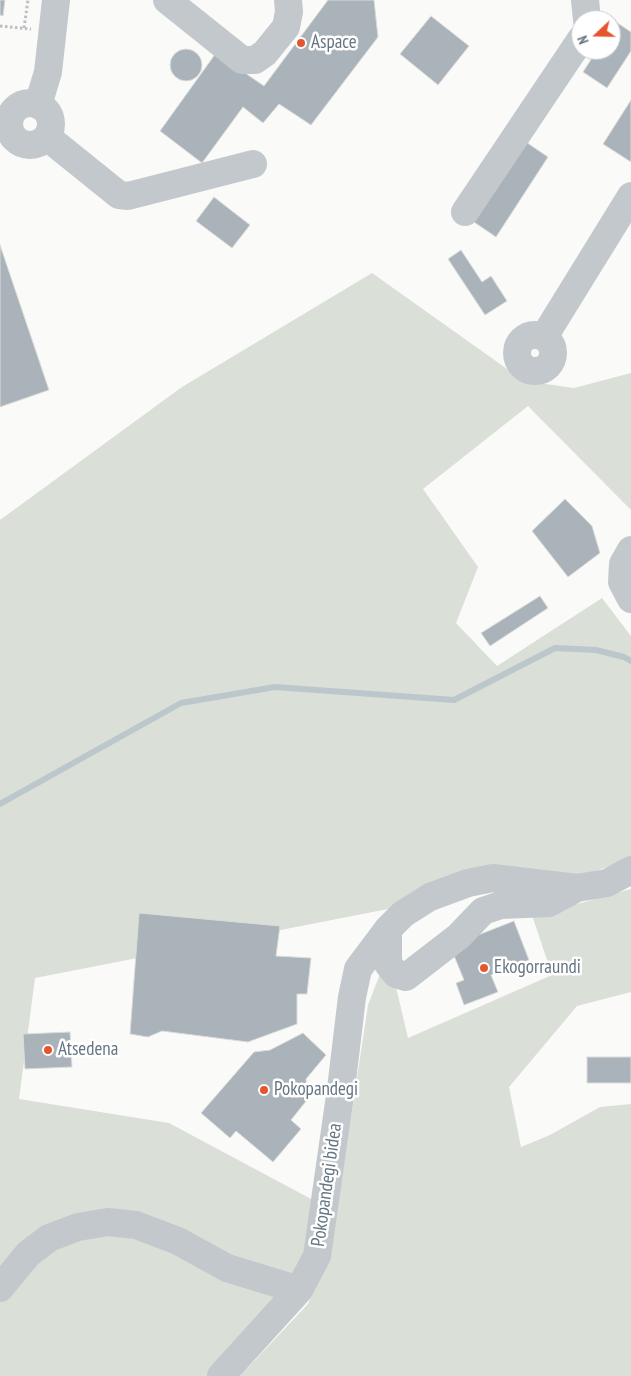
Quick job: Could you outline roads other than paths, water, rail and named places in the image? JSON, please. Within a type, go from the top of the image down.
[{"type":"street","points":[[38,105],[48,72],[56,0]]},
{"type":"street","points":[[167,0],[242,60],[255,60],[265,54],[286,27],[289,12],[288,0]]},
{"type":"street","points":[[465,212],[571,54]]},
{"type":"street","points":[[24,104],[38,105],[44,108],[50,119],[50,131],[47,137],[37,144],[31,145],[7,140],[13,112],[24,104]]},
{"type":"street","points":[[47,137],[119,195],[128,196],[253,164]]},
{"type":"street","points":[[544,337],[631,196]]},
{"type":"street","points":[[631,550],[623,564],[622,582],[631,599]]},
{"type":"street","name":"Pokopandegi bidea","points":[[221,1376],[299,1290],[317,1256],[352,997],[358,969],[388,929],[403,914],[430,898],[468,883],[493,878],[577,888],[607,883],[631,870]]},
{"type":"street","points":[[388,929],[388,964],[396,974],[406,976],[459,936],[483,911],[501,905],[549,903],[577,888]]},
{"type":"street","points":[[0,1288],[28,1254],[50,1238],[78,1227],[108,1222],[136,1225],[178,1241],[227,1268],[299,1290]]},
{"type":"waterway","points":[[0,804],[181,703],[275,687],[454,700],[555,648],[596,650],[624,657],[631,661]]},
{"type":"place","name":"Aspace","points":[[301,43]]},
{"type":"place","name":"Ekogorraundi","points":[[484,968]]},
{"type":"place","name":"Atsedena","points":[[48,1050]]},
{"type":"place","name":"Pokopandegi","points":[[264,1090]]}]
